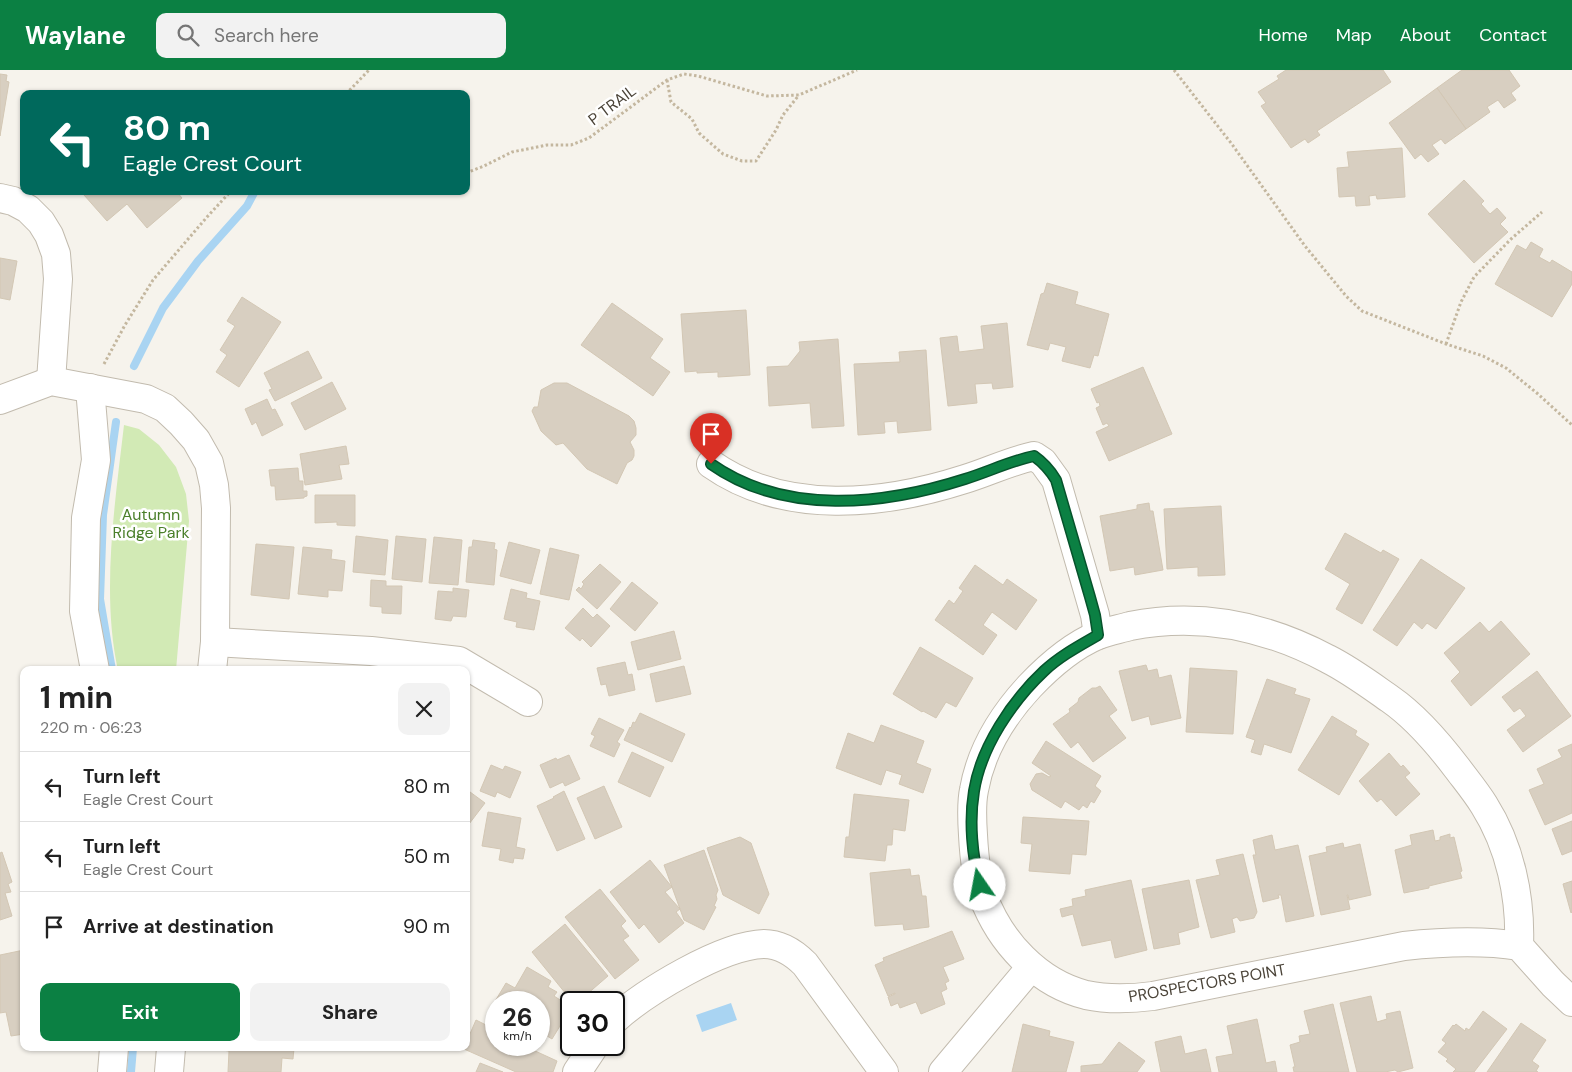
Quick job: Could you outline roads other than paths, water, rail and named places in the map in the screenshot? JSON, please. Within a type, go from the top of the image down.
[{"type":"street","points":[[0,198],[13,201],[28,209],[41,222],[49,235],[56,254],[58,279],[51,381]]},
{"type":"street","points":[[0,400],[51,381],[146,399],[164,408],[181,422],[196,440],[209,463],[216,508],[216,642],[213,666]]},
{"type":"street","points":[[90,388],[96,460],[86,518],[84,610],[94,666]]},
{"type":"street","points":[[711,464],[724,473],[760,490],[798,498],[836,501],[875,499],[930,488],[966,479],[1022,458],[1034,456],[1043,462],[1056,480],[1095,615],[1098,635]]},
{"type":"street","name":"PROSPECTORS POINT","points":[[1168,620],[1192,620],[1240,627],[1280,638],[1328,659],[1396,703],[1432,737],[1450,759],[1483,803],[1495,826],[1505,850],[1518,903],[1519,946],[1489,943],[1428,943],[1404,946],[1153,996],[1116,999],[1083,994],[1064,987],[1031,967],[1009,943],[983,896],[974,857],[972,814],[974,790],[988,748],[1009,711],[1044,671],[1069,652],[1098,635],[1120,628],[1168,620]]},
{"type":"street","points":[[216,642],[371,651],[459,661],[467,666]]},
{"type":"street","points":[[470,668],[528,702]]},
{"type":"street","points":[[625,1010],[689,970],[734,950],[766,944],[780,947],[793,953],[804,964],[884,1072]]},
{"type":"street","points":[[1519,946],[1552,984],[1572,1002]]},
{"type":"street","points":[[943,1072],[1031,967]]},
{"type":"street","points":[[112,1072],[114,1051]]},
{"type":"street","points":[[169,1072],[171,1051]]},
{"type":"street","points":[[577,1072],[588,1056]]},
{"type":"water","points":[[731,1003],[737,1020],[702,1032],[696,1015]]},
{"type":"waterway","points":[[134,366],[163,308],[198,261],[247,206],[253,195]]},
{"type":"waterway","points":[[111,666],[100,599],[103,515],[116,422]]},
{"type":"waterway","points":[[131,1072],[133,1051]]},
{"type":"park label","name":"Autumn Ridge Park","points":[[151,523]]}]
